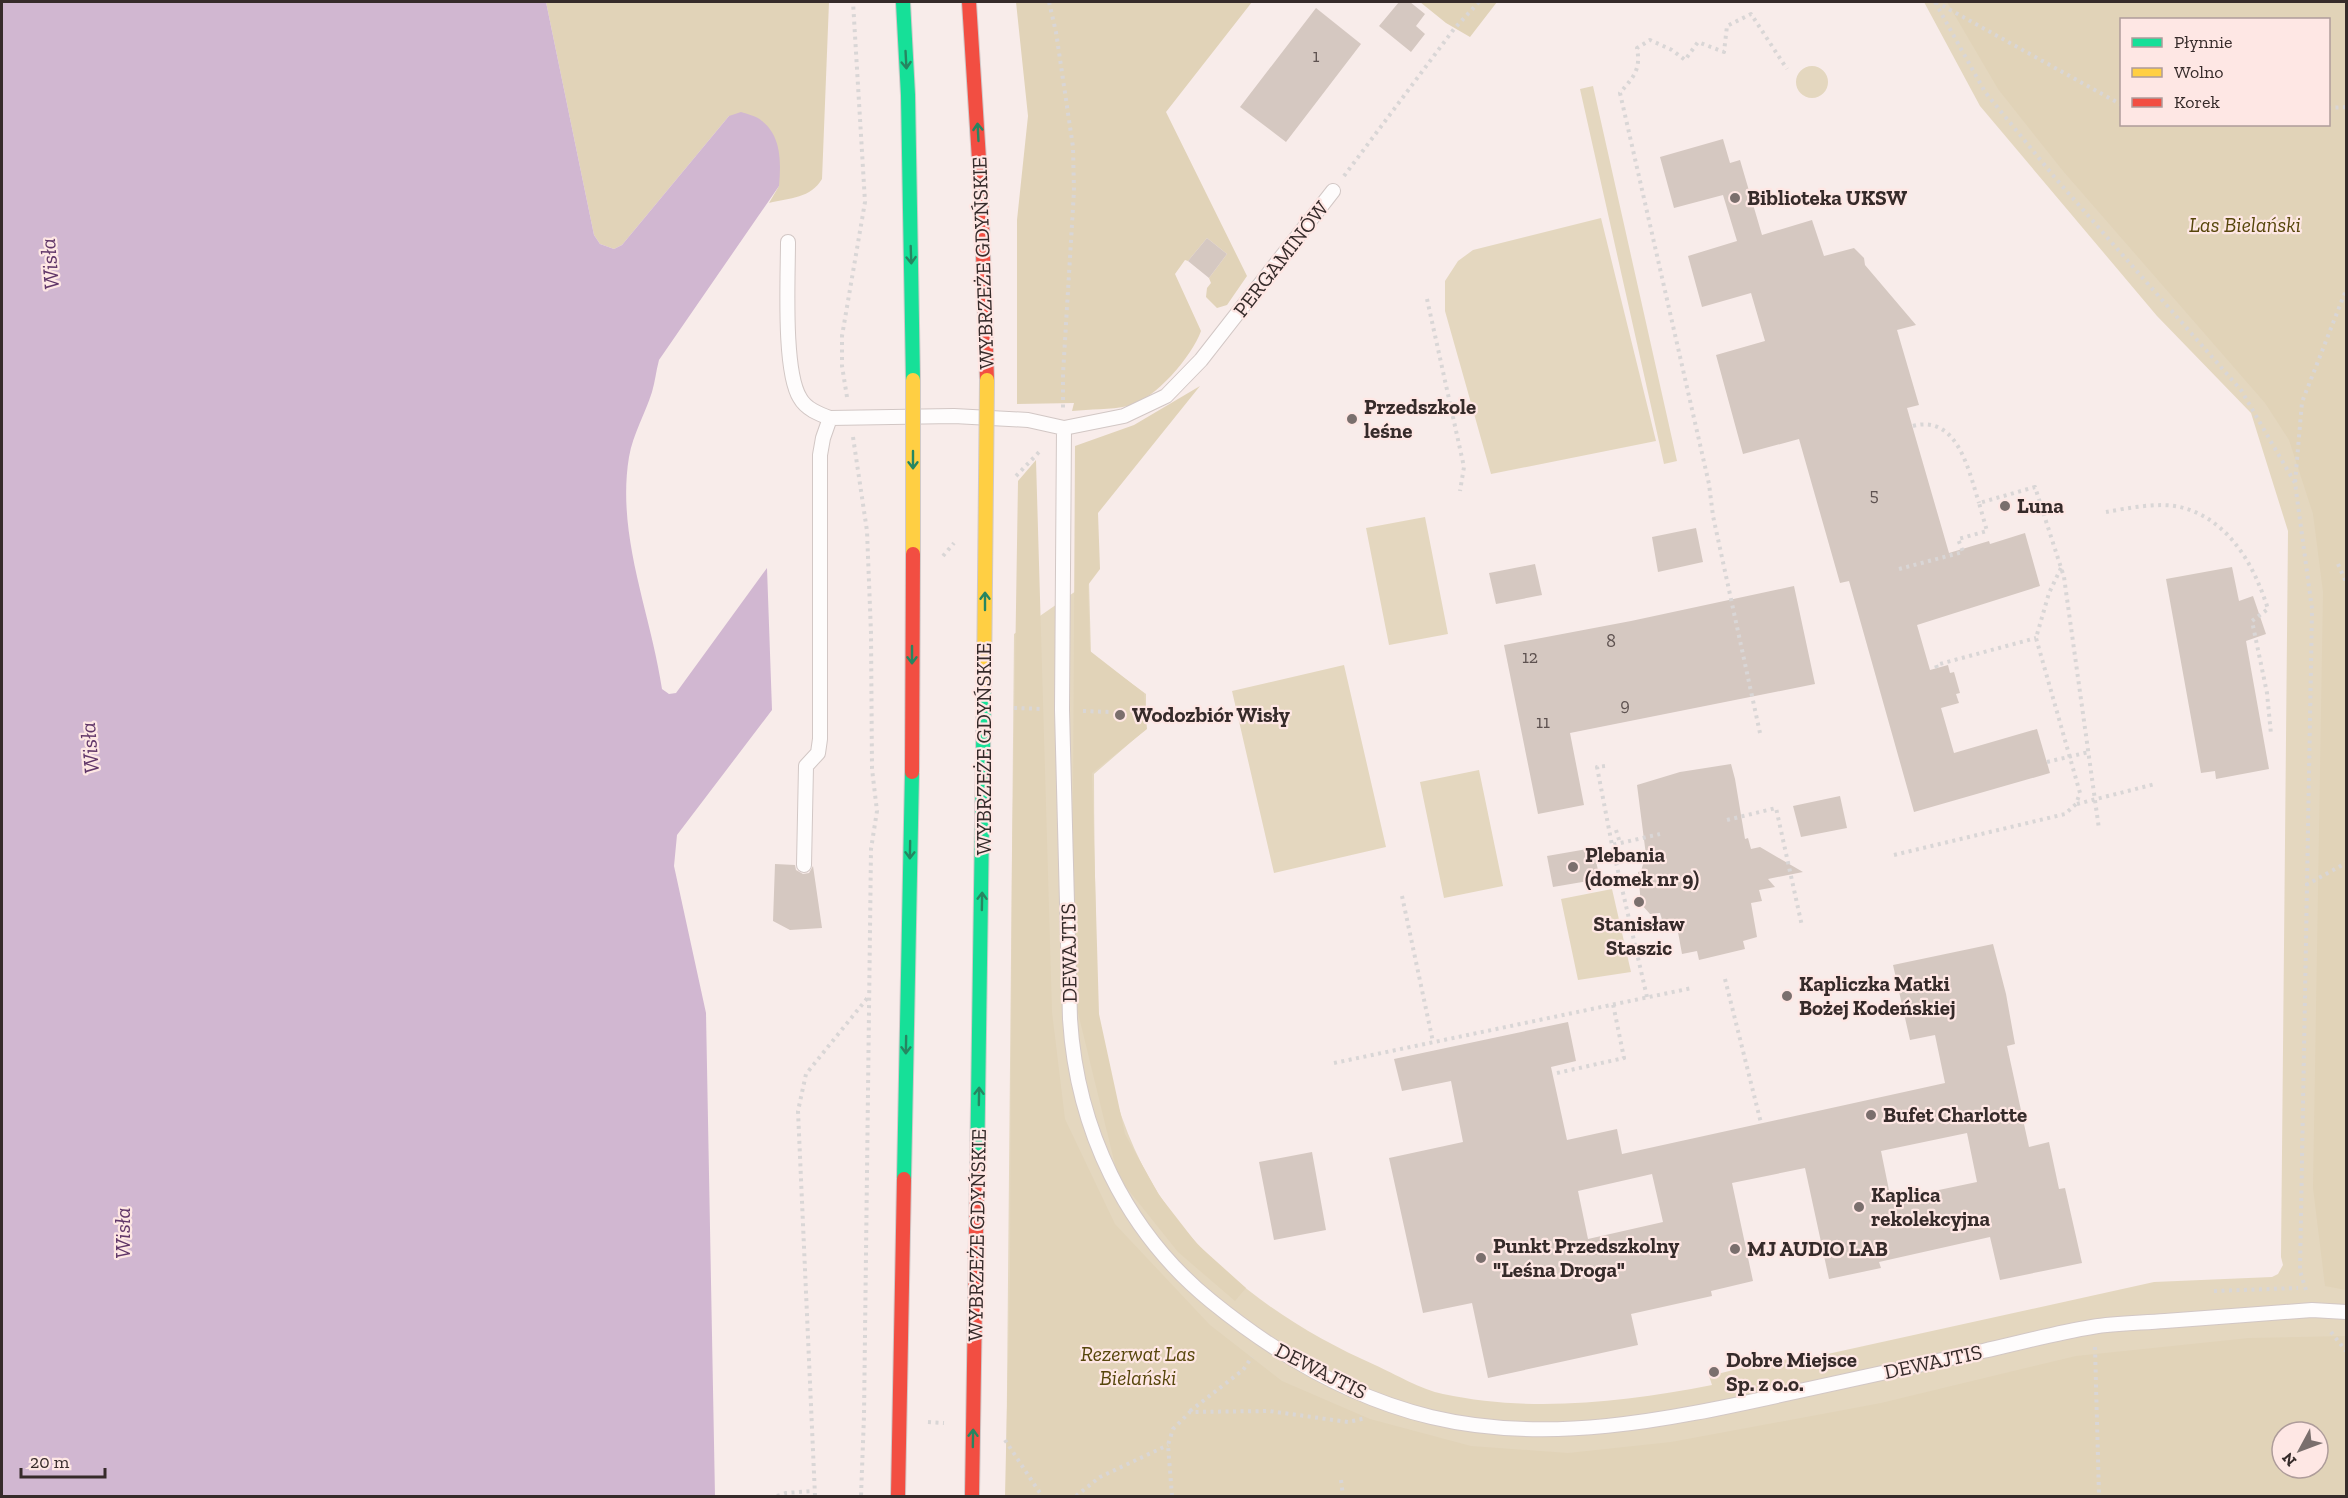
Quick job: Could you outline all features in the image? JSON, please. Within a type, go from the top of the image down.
[{"type":"highway","points":[[898,1497],[912,759],[913,380],[908,95],[903,2]]},
{"type":"highway","name":"WYBRZEŻE GDYŃSKIE","points":[[969,2],[985,283],[987,380],[983,856],[972,1497]]},
{"type":"lane","name":"PERGAMINÓW","points":[[1064,428],[1124,416],[1166,396],[1202,360],[1333,191]]},
{"type":"lane","points":[[788,242],[788,319],[795,384],[800,399],[813,411],[830,418],[954,416],[1028,420],[1064,428]]},
{"type":"lane","points":[[804,865],[806,766],[818,753],[820,739],[820,455],[830,418]]},
{"type":"lane","name":"DEWAJTIS","points":[[1064,428],[1062,710],[1071,1041],[1089,1121],[1113,1183],[1159,1251],[1204,1296],[1263,1342],[1327,1379],[1406,1410],[1441,1419],[1491,1427],[1550,1429],[1663,1420],[2094,1326],[2312,1310],[2346,1312]]},
{"type":"path","points":[[853,2],[865,202],[842,336],[842,366],[867,531],[871,633],[872,769],[877,811],[871,849],[861,1497]]},
{"type":"path","points":[[1049,2],[1056,32],[1073,147],[1074,191],[1063,374],[1064,428]]},
{"type":"path","name":"PERGAMINÓW","points":[[1333,191],[1454,29],[1479,2]]},
{"type":"path","points":[[1935,2],[2120,104]]},
{"type":"path","points":[[1935,2],[1985,92],[2056,179],[2241,390],[2295,483]]},
{"type":"path","points":[[1760,733],[1713,516],[1709,484],[1620,93],[1630,81],[1639,63],[1637,48],[1650,40],[1672,50],[1685,60],[1698,42],[1724,52],[1727,26],[1751,14],[1787,69]]},
{"type":"path","points":[[2330,108],[2346,107]]},
{"type":"path","points":[[2312,1310],[2300,1271],[2312,609],[2295,483],[2302,402],[2346,290]]},
{"type":"path","points":[[1427,299],[1464,466],[1460,491]]},
{"type":"path","points":[[1899,569],[1963,552],[1959,539],[1986,531],[1962,450],[1938,427],[1921,424],[1913,426]]},
{"type":"path","points":[[1978,503],[2036,487],[2061,567],[2099,829]]},
{"type":"path","points":[[2106,512],[2141,506],[2180,507],[2209,520],[2233,538],[2258,578],[2268,609],[2252,621],[2267,693],[2271,734]]},
{"type":"path","points":[[2346,568],[2338,564],[2346,582]]},
{"type":"path","points":[[2061,567],[2049,593],[2036,638],[2080,793],[2076,804]]},
{"type":"path","points":[[1937,668],[1936,665],[2036,638]]},
{"type":"path","points":[[1062,710],[1110,712]]},
{"type":"path","points":[[2046,762],[2088,752]]},
{"type":"path","points":[[1605,766],[1597,767],[1647,997]]},
{"type":"path","points":[[1894,855],[2065,814],[2076,804],[2155,784]]},
{"type":"path","points":[[1727,820],[1776,808],[1803,926]]},
{"type":"path","points":[[1617,830],[1620,843]]},
{"type":"path","points":[[1612,844],[1660,834]]},
{"type":"path","points":[[2306,885],[2346,863]]},
{"type":"path","points":[[1402,896],[1433,1042]]},
{"type":"path","points":[[1725,979],[1761,1123]]},
{"type":"path","points":[[1334,1063],[1692,988]]},
{"type":"path","points":[[777,1497],[786,1493],[814,1494],[798,1111],[806,1074],[869,995]]},
{"type":"path","points":[[1557,1073],[1624,1058],[1613,1004]]},
{"type":"path","points":[[2094,1326],[2099,1497]]},
{"type":"path","points":[[1172,1497],[1168,1445],[1173,1429],[1190,1412],[1243,1370],[1263,1342]]},
{"type":"path","points":[[1190,1412],[1269,1411],[1348,1422],[1371,1417]]},
{"type":"path","points":[[1076,1497],[1100,1477],[1168,1445]]},
{"type":"path","points":[[1341,1480],[1343,1497]]},
{"type":"green space","points":[[546,2],[829,2],[822,179],[806,194],[769,203],[779,186],[729,116],[622,245],[614,249],[600,244],[594,235]]},
{"type":"green space","points":[[1016,2],[1252,2],[1166,112],[1247,276],[1227,305],[1217,308],[1206,297],[1207,288],[1211,283],[1209,278],[1227,254],[1207,238],[1188,261],[1185,260],[1175,274],[1201,331],[1190,352],[1171,376],[1150,395],[1128,406],[1072,411],[1074,403],[1017,404],[1017,220],[1028,116]]},
{"type":"green space","points":[[1420,2],[1497,2],[1470,37],[1446,23]]},
{"type":"green space","name":"Rezerwat Las Bielański","points":[[1924,2],[2346,2],[2346,1496],[1006,1496],[1014,634],[1089,582],[1091,654],[1146,694],[1146,729],[1094,774],[1097,1003],[1100,1037],[1112,1086],[1122,1118],[1142,1164],[1158,1193],[1178,1221],[1226,1272],[1283,1315],[1313,1333],[1344,1350],[1435,1392],[1477,1400],[1510,1403],[1578,1403],[1645,1396],[1712,1385],[1709,1376],[1766,1362],[1823,1355],[2154,1282],[2272,1277],[2278,1274],[2283,1265],[2281,1257],[2288,531],[2251,413],[2157,316],[1980,106]]},
{"type":"green space","name":"Las Bielański","points":[[1947,2],[2346,2],[2346,1290],[2325,1286],[2313,1188],[2323,592],[2313,514],[2289,440],[2265,403],[2063,171],[1998,89]]},
{"type":"green space","points":[[1812,66],[1823,71],[1828,82],[1823,93],[1812,98],[1801,93],[1796,82],[1801,71]]},
{"type":"green space","points":[[1593,86],[1677,461],[1664,464],[1580,89]]},
{"type":"green space","points":[[1601,218],[1656,441],[1491,474],[1445,311],[1445,281],[1458,261],[1473,250]]},
{"type":"green space","points":[[1200,386],[1098,513],[1100,569],[1088,585],[1090,651],[1144,693],[1147,729],[1092,773],[1099,1014],[1125,1134],[1159,1195],[1197,1244],[1246,1288],[1235,1301],[1178,1252],[1118,1177],[1072,988],[1075,446],[1134,425]]},
{"type":"green space","points":[[1036,460],[1052,1012],[1065,1119],[1115,1224],[1210,1325],[1282,1381],[1370,1419],[1471,1446],[1568,1453],[1671,1442],[1881,1403],[2076,1356],[2249,1338],[2346,1336],[2346,1496],[1005,1496],[1010,1272],[1012,859],[1018,481]]},
{"type":"green space","points":[[1425,517],[1448,634],[1389,645],[1366,528]]},
{"type":"green space","points":[[1344,665],[1386,847],[1274,873],[1232,691]]},
{"type":"green space","points":[[1479,770],[1503,886],[1444,898],[1420,782]]},
{"type":"green space","points":[[1612,889],[1631,972],[1578,980],[1561,899]]},
{"type":"water","name":"Wisła","points":[[2,2],[546,2],[594,235],[600,244],[614,249],[622,245],[729,116],[741,112],[755,116],[769,127],[777,143],[780,160],[779,186],[659,360],[652,392],[631,449],[626,487],[627,516],[636,574],[662,689],[669,694],[676,693],[767,568],[772,710],[677,835],[674,866],[706,1013],[715,1496],[2,1496]]},
{"type":"building","points":[[1399,2],[1410,2],[1425,14],[1416,26],[1425,34],[1411,52],[1379,26]]},
{"type":"building","points":[[1316,8],[1361,44],[1286,142],[1240,107]]},
{"type":"building","points":[[1723,139],[1730,163],[1740,160],[1762,235],[1812,220],[1824,256],[1854,248],[1864,258],[1865,265],[1916,325],[1897,330],[1919,405],[1907,408],[1949,553],[2025,533],[2040,586],[1917,625],[1930,670],[1948,665],[1950,673],[1954,672],[1960,693],[1956,694],[1959,703],[1941,708],[1954,753],[2037,729],[2050,773],[1914,812],[1849,581],[1840,583],[1799,439],[1743,454],[1716,355],[1765,341],[1751,293],[1702,307],[1688,256],[1737,241],[1723,195],[1674,208],[1660,157]]},
{"type":"building","points":[[1207,238],[1227,254],[1209,278],[1188,261]]},
{"type":"building","points":[[1696,528],[1703,562],[1658,572],[1652,537]]},
{"type":"building","points":[[1535,564],[1542,595],[1496,604],[1489,573]]},
{"type":"building","points":[[2232,567],[2239,601],[2253,596],[2266,634],[2246,641],[2269,769],[2216,779],[2215,771],[2201,773],[2166,579]]},
{"type":"building","points":[[1794,586],[1815,684],[1570,733],[1584,805],[1538,814],[1504,645],[1631,621]]},
{"type":"building","points":[[1731,764],[1745,839],[1748,838],[1751,849],[1760,847],[1803,872],[1768,879],[1775,887],[1759,890],[1762,901],[1751,903],[1757,937],[1743,941],[1745,949],[1699,960],[1697,951],[1682,954],[1676,921],[1663,923],[1660,913],[1650,914],[1641,904],[1638,872],[1646,870],[1641,871],[1646,855],[1637,785],[1680,772]]},
{"type":"building","points":[[1840,796],[1847,828],[1801,837],[1793,806]]},
{"type":"building","name":"Plebania (domek nr 9)","points":[[1593,848],[1600,879],[1553,887],[1547,856]]},
{"type":"building","points":[[775,864],[795,865],[796,870],[803,874],[809,873],[813,866],[822,928],[790,930],[773,921]]},
{"type":"building","points":[[1993,944],[2006,994],[2015,1044],[2007,1046],[2029,1147],[2049,1142],[2059,1189],[2065,1188],[2082,1263],[2000,1280],[1990,1237],[1879,1262],[1881,1268],[1829,1279],[1805,1168],[1732,1183],[1753,1281],[1711,1291],[1712,1296],[1631,1314],[1638,1345],[1488,1378],[1472,1303],[1423,1313],[1389,1158],[1463,1142],[1451,1081],[1402,1091],[1394,1059],[1568,1022],[1576,1061],[1551,1067],[1567,1140],[1617,1129],[1622,1154],[1945,1083],[1935,1035],[1910,1040],[1893,965]],"holes":[[[1967,1133],[1977,1182],[1891,1200],[1881,1151]],[[1652,1174],[1663,1222],[1588,1239],[1578,1191]]]},
{"type":"building","points":[[1312,1152],[1326,1230],[1274,1240],[1259,1162]]},
{"type":"traffic: fast","points":[[903,2],[908,95],[913,380]]},
{"type":"traffic: fast","points":[[977,1172],[984,683]]},
{"type":"traffic: fast","points":[[904,1179],[912,772]]},
{"type":"traffic: jam","points":[[969,2],[981,191],[987,380]]},
{"type":"traffic: jam","points":[[912,772],[913,554]]},
{"type":"traffic: jam","points":[[972,1496],[977,1172]]},
{"type":"traffic: jam","points":[[898,1496],[904,1179]]},
{"type":"traffic: slow","points":[[913,380],[913,554]]},
{"type":"traffic: slow","points":[[984,683],[987,380]]},
{"type":"place","name":"Biblioteka UKSW","points":[[1735,198]]},
{"type":"place","name":"Przedszkole leśne","points":[[1352,419]]},
{"type":"place","name":"Luna","points":[[2005,506]]},
{"type":"place","name":"Wodozbiór Wisły","points":[[1120,715]]},
{"type":"place","name":"Plebania (domek nr 9)","points":[[1573,867]]},
{"type":"place","name":"Stanisław Staszic","points":[[1639,902]]},
{"type":"place","name":"Kapliczka Matki Bożej Kodeńskiej","points":[[1787,996]]},
{"type":"place","name":"Bufet Charlotte","points":[[1871,1115]]},
{"type":"place","name":"Kaplica rekolekcyjna","points":[[1859,1207]]},
{"type":"place","name":"MJ AUDIO LAB","points":[[1735,1249]]},
{"type":"place","name":"Punkt Przedszkolny \"Leśna Droga\"","points":[[1481,1258]]},
{"type":"place","name":"Dobre Miejsce Sp. z o.o.","points":[[1714,1372]]}]
